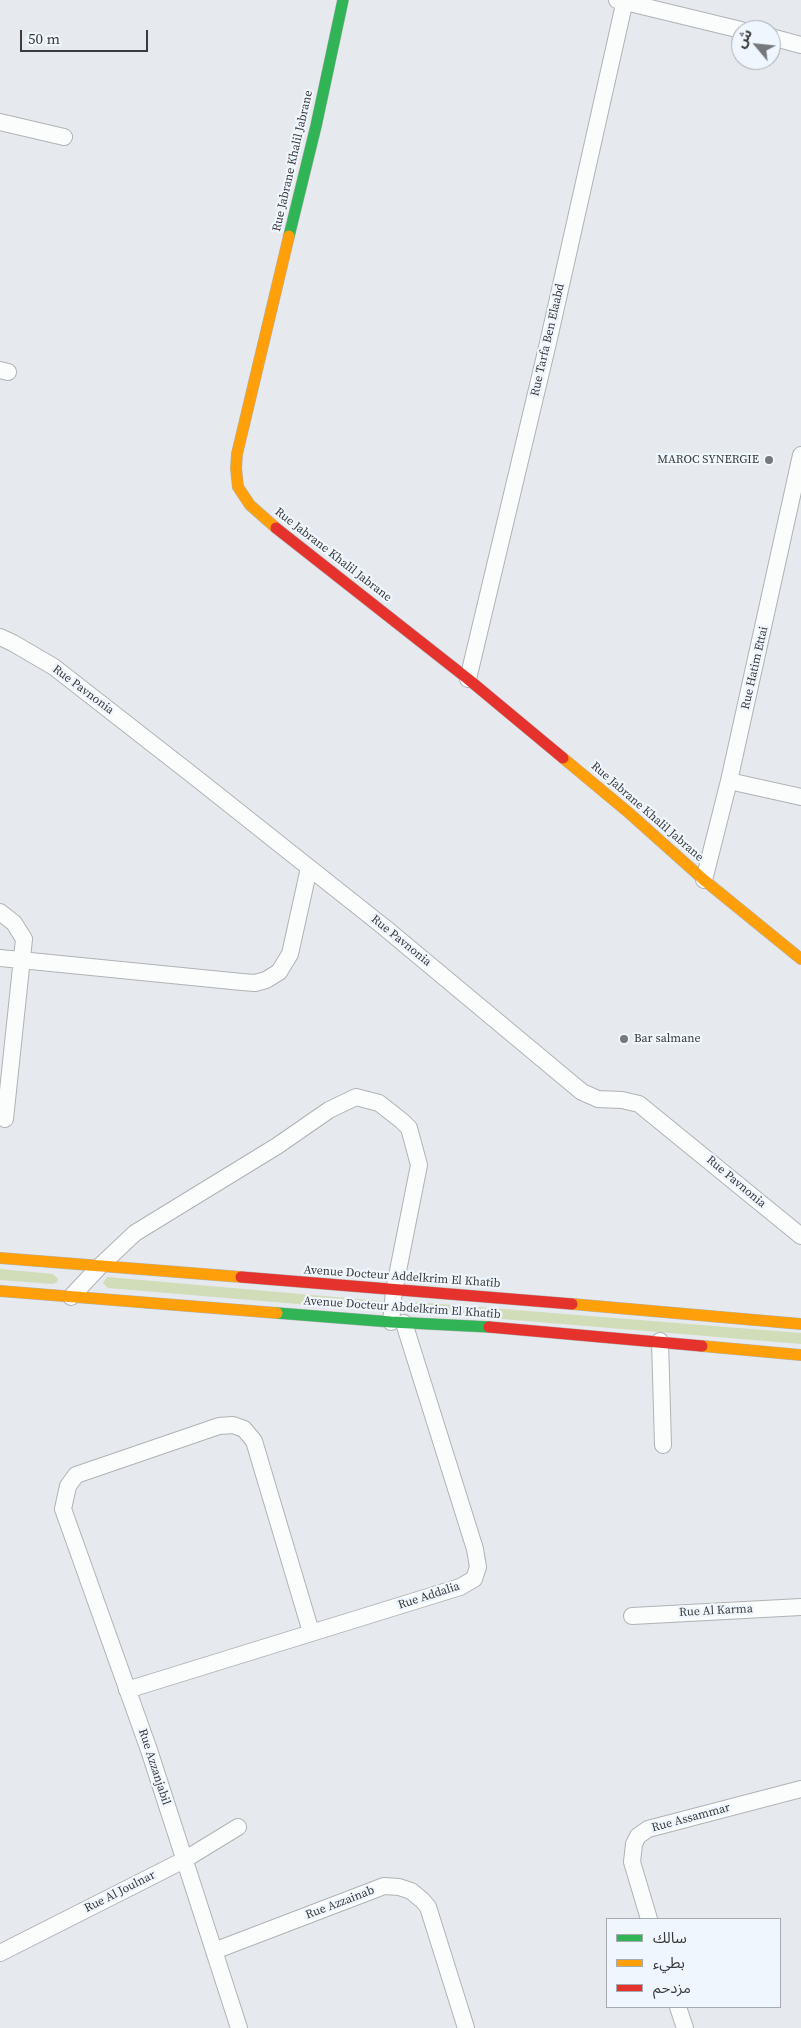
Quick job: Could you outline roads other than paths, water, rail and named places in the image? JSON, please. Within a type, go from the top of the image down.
[{"type":"main road","name":"Rue Jabrane Khalil Jabrane","points":[[343,0],[316,126],[237,454],[236,479],[238,487],[244,497],[268,522],[468,679],[628,813],[704,880],[801,959]]},
{"type":"main road","name":"Avenue Docteur Addelkrim El Khatib","points":[[0,1258],[801,1324]]},
{"type":"main road","name":"Avenue Docteur Abdelkrim El Khatib","points":[[0,1291],[397,1322],[525,1329],[801,1355]]},
{"type":"street","name":"Rue Tarfa Ben Elaabd","points":[[468,679],[548,343],[622,1]]},
{"type":"street","points":[[622,1],[731,28]]},
{"type":"street","points":[[781,39],[801,44]]},
{"type":"street","points":[[0,122],[64,137]]},
{"type":"street","name":"Rue Hatim Ettai","points":[[704,880],[729,781],[801,455]]},
{"type":"street","name":"Rue Pavnonia","points":[[0,637],[20,646],[60,672],[392,933],[582,1092],[598,1099],[622,1100],[639,1104],[801,1236]]},
{"type":"street","points":[[729,781],[801,797]]},
{"type":"street","points":[[0,958],[254,983],[266,980],[279,972],[290,954],[309,868]]},
{"type":"street","points":[[0,912],[14,923],[24,939],[6,1119]]},
{"type":"street","points":[[71,1297],[135,1233],[277,1146],[329,1110],[356,1097],[379,1103],[409,1128],[419,1165],[394,1291],[397,1322]]},
{"type":"street","name":"Rue Addalia","points":[[127,1690],[460,1586],[474,1579],[478,1559],[476,1549],[397,1322]]},
{"type":"street","points":[[660,1341],[663,1445]]},
{"type":"street","name":"Rue Azzanjabil","points":[[239,2028],[127,1690],[63,1509],[65,1493],[76,1475],[219,1426],[238,1426],[249,1434],[254,1441],[311,1632]]},
{"type":"street","name":"Rue Al Karma","points":[[632,1616],[801,1607]]},
{"type":"street","name":"Rue Assammar","points":[[649,1918],[632,1862],[634,1844],[638,1836],[648,1829],[801,1789]]},
{"type":"street","name":"Rue Al Joulnar","points":[[0,1953],[184,1860],[238,1827]]},
{"type":"street","name":"Rue Azzainab","points":[[214,1951],[384,1886],[398,1887],[411,1891],[428,1908],[466,2028]]},
{"type":"street","points":[[678,2008],[685,2028]]},
{"type":"place","name":"MAROC SYNERGIE","points":[[769,460]]},
{"type":"place","name":"Bar salmane","points":[[624,1039]]}]
